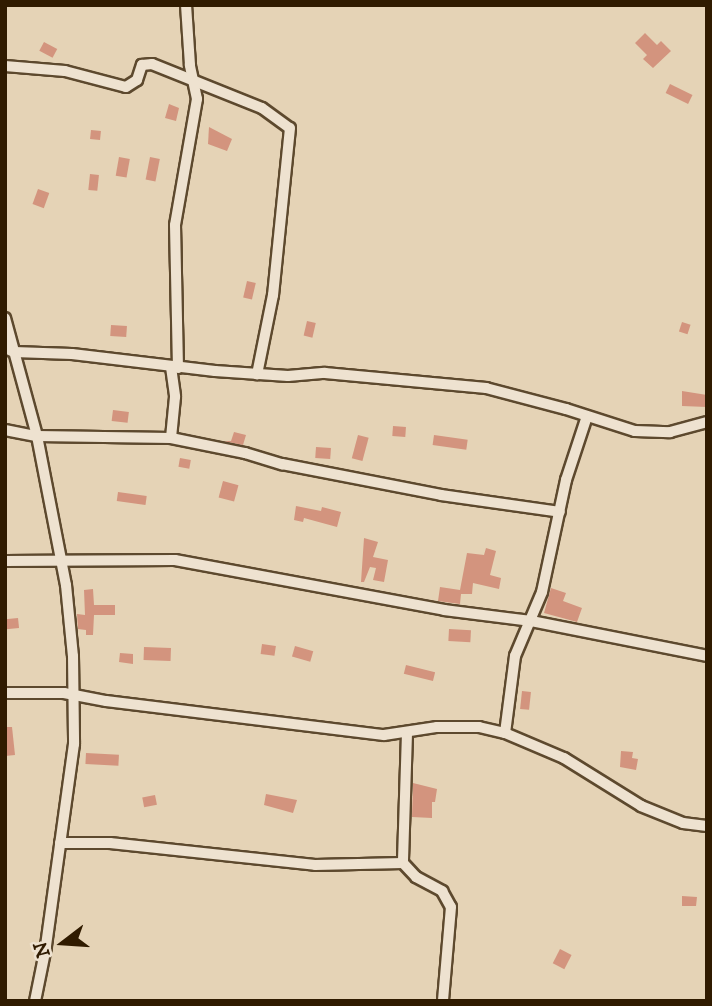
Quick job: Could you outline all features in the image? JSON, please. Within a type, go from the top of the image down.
[{"type":"street","points":[[171,438],[176,397],[174,253],[178,197],[197,108],[186,5]]},
{"type":"street","points":[[5,66],[65,71],[126,87],[134,84],[141,67],[147,63],[193,78],[262,108],[291,131],[273,295],[257,374]]},
{"type":"street","points":[[5,318],[10,350],[37,436],[61,559],[72,642],[74,744],[46,947],[35,1001]]},
{"type":"street","points":[[10,350],[257,374],[288,376],[325,373],[486,388],[614,426],[647,432],[670,432],[707,422]]},
{"type":"street","points":[[505,733],[515,656],[542,592],[572,456],[587,416]]},
{"type":"street","points":[[5,430],[37,436],[171,438],[245,453],[282,464],[441,495],[560,512]]},
{"type":"street","points":[[5,561],[174,560],[467,614],[531,621],[707,656]]},
{"type":"street","points":[[5,693],[47,691],[384,735],[459,726],[505,733],[573,763],[613,791],[641,806],[683,823],[707,826]]},
{"type":"street","points":[[407,733],[403,863],[416,877],[442,891],[451,907],[443,1001]]},
{"type":"street","points":[[60,843],[110,843],[316,865],[403,863]]},
{"type":"building","points":[[645,33],[657,45],[661,41],[671,51],[653,68],[643,59],[647,55],[635,43]]},
{"type":"building","points":[[44,42],[57,49],[53,58],[39,51]]},
{"type":"building","points":[[670,84],[692,95],[688,104],[666,93]]},
{"type":"building","points":[[169,104],[179,108],[176,121],[165,118]]},
{"type":"building","points":[[209,127],[232,139],[227,151],[208,144]]},
{"type":"building","points":[[91,130],[101,131],[100,140],[90,139]]},
{"type":"building","points":[[119,157],[130,159],[127,178],[116,176]]},
{"type":"building","points":[[150,157],[160,159],[155,181],[146,180]]},
{"type":"building","points":[[90,174],[99,175],[97,191],[88,190]]},
{"type":"building","points":[[38,189],[49,193],[44,208],[33,204]]},
{"type":"building","points":[[247,281],[256,283],[252,300],[243,298]]},
{"type":"building","points":[[307,321],[316,323],[312,338],[304,336]]},
{"type":"building","points":[[682,322],[691,325],[687,334],[679,332]]},
{"type":"building","points":[[111,325],[127,326],[126,337],[110,336]]},
{"type":"building","points":[[682,391],[707,395],[707,407],[682,406]]},
{"type":"building","points":[[113,410],[129,412],[128,423],[112,421]]},
{"type":"building","points":[[393,426],[406,427],[405,437],[392,436]]},
{"type":"building","points":[[234,432],[246,435],[243,445],[223,441],[231,441]]},
{"type":"building","points":[[358,435],[369,438],[362,461],[352,458]]},
{"type":"building","points":[[434,435],[468,440],[466,450],[433,445]]},
{"type":"building","points":[[316,447],[331,448],[330,459],[315,458]]},
{"type":"building","points":[[180,458],[191,460],[189,469],[178,467]]},
{"type":"building","points":[[223,481],[238,485],[234,502],[219,497]]},
{"type":"building","points":[[118,492],[147,496],[145,505],[117,501]]},
{"type":"building","points":[[296,506],[321,511],[322,507],[341,512],[337,527],[304,518],[303,522],[294,520]]},
{"type":"building","points":[[364,538],[378,542],[373,557],[388,560],[384,582],[373,580],[376,568],[370,567],[364,582],[361,582]]},
{"type":"building","points":[[486,548],[496,551],[490,575],[501,578],[499,589],[473,583],[472,594],[461,594],[460,604],[438,601],[440,587],[460,590],[467,553],[484,555]]},
{"type":"building","points":[[551,588],[566,593],[563,601],[582,608],[577,622],[544,613]]},
{"type":"building","points":[[93,589],[94,605],[115,605],[115,615],[94,615],[93,635],[86,635],[86,630],[78,629],[77,614],[85,615],[84,590]]},
{"type":"building","points":[[18,618],[19,628],[6,629],[5,619]]},
{"type":"building","points":[[449,629],[471,630],[470,642],[448,641]]},
{"type":"building","points":[[262,644],[276,646],[274,656],[261,654]]},
{"type":"building","points":[[295,646],[313,651],[310,662],[292,657]]},
{"type":"building","points":[[144,647],[171,648],[171,661],[144,660]]},
{"type":"building","points":[[120,653],[133,654],[133,664],[119,662]]},
{"type":"building","points":[[406,665],[435,672],[433,681],[404,674]]},
{"type":"building","points":[[522,691],[531,692],[529,710],[520,709]]},
{"type":"building","points":[[5,727],[12,727],[15,755],[5,756]]},
{"type":"building","points":[[621,751],[633,752],[632,758],[638,759],[636,770],[620,767]]},
{"type":"building","points":[[86,753],[119,755],[118,766],[85,764]]},
{"type":"building","points":[[413,783],[437,789],[435,802],[432,802],[432,818],[412,817]]},
{"type":"building","points":[[266,794],[297,800],[293,813],[264,805]]},
{"type":"building","points":[[155,795],[157,805],[144,807],[142,797]]},
{"type":"building","points":[[682,896],[697,897],[696,906],[682,906]]},
{"type":"building","points":[[560,949],[572,955],[564,969],[553,963]]}]
